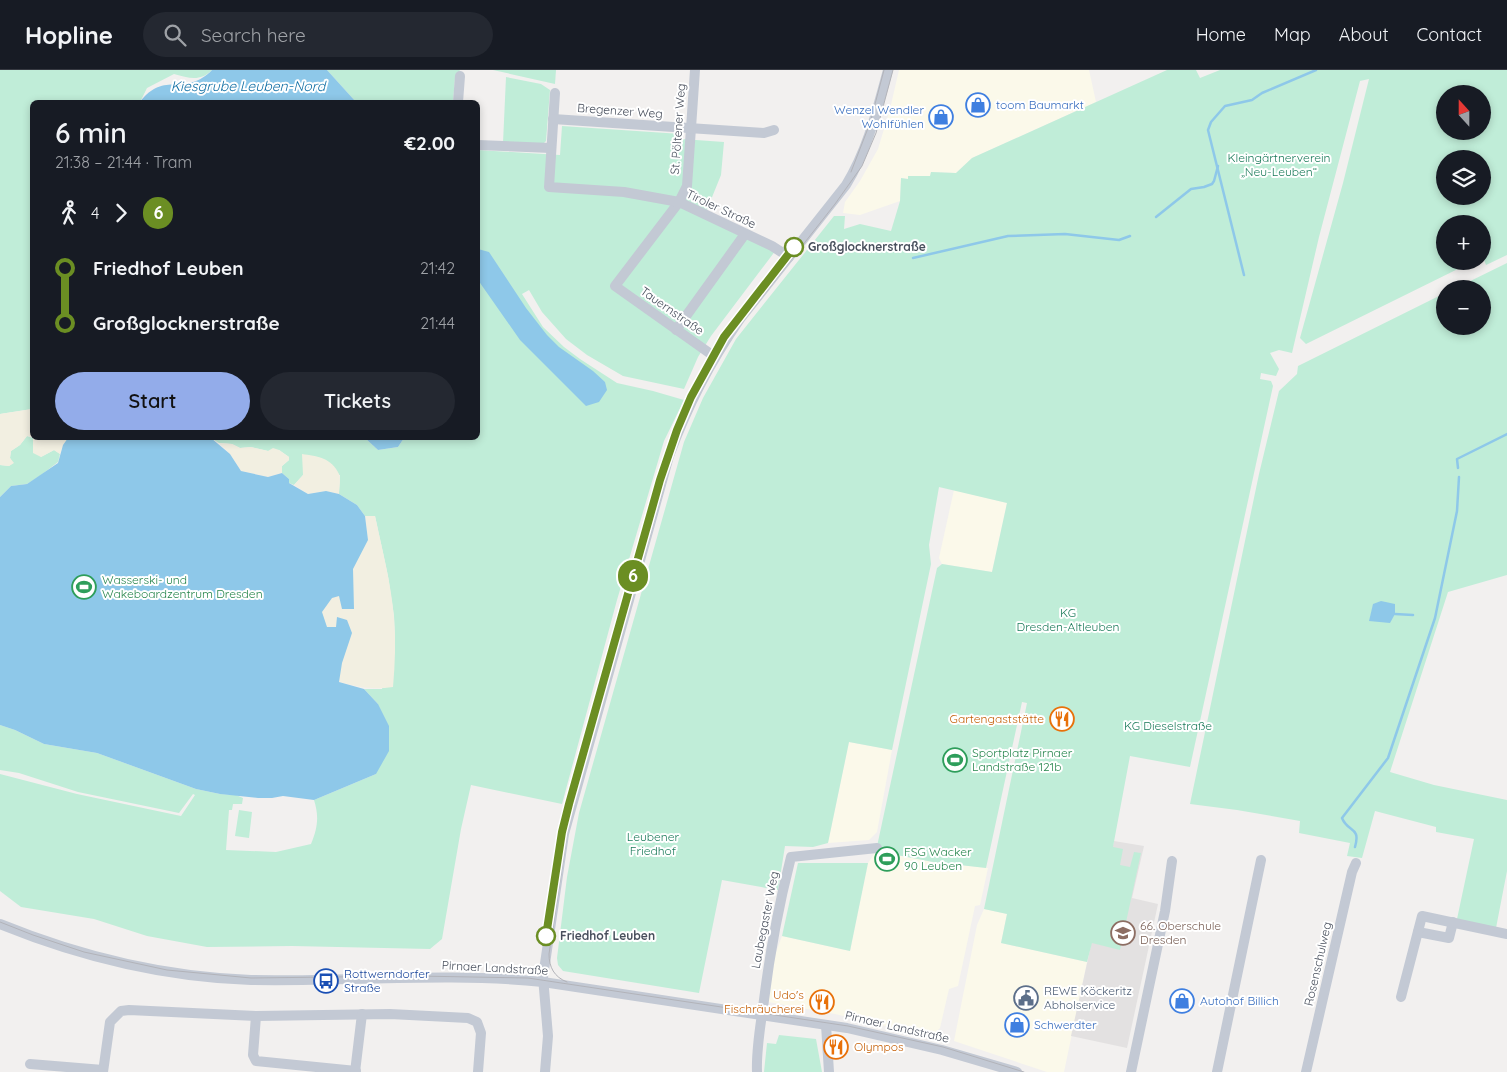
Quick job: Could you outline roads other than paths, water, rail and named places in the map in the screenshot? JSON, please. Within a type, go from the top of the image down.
[{"type":"street","name":"St. Pöltener Weg","points":[[615,286],[679,202],[687,186],[695,70]]},
{"type":"street","points":[[545,1072],[548,1036],[543,982],[545,956],[563,836],[670,456],[693,397],[715,357],[740,319],[846,185],[858,165],[872,131],[888,70]]},
{"type":"street","points":[[458,100],[460,76]]},
{"type":"street","points":[[480,145],[551,148],[555,93]]},
{"type":"street","name":"Bregenzer Weg","points":[[553,119],[764,133],[774,130]]},
{"type":"street","name":"Tiroler Straße","points":[[551,148],[549,187],[624,192],[679,202],[772,246],[789,257]]},
{"type":"street","points":[[676,330],[745,234]]},
{"type":"street","name":"Tauernstraße","points":[[615,286],[715,357]]},
{"type":"street","name":"Laubegaster Weg","points":[[762,1014],[769,960],[783,886],[791,857],[877,848]]},
{"type":"street","points":[[1217,1072],[1261,860]]},
{"type":"street","points":[[1131,1072],[1165,911],[1172,861]]},
{"type":"street","name":"Rosenschulweg","points":[[1306,1072],[1352,872],[1356,863]]},
{"type":"street","points":[[1401,997],[1422,916],[1507,934]]},
{"type":"street","points":[[1418,932],[1449,938],[1453,922]]},
{"type":"street","name":"Pirnaer Landstraße","points":[[0,924],[32,937],[92,956],[144,968],[189,975],[251,980],[428,978],[508,979],[543,982],[826,1025],[942,1050],[1017,1072]]},
{"type":"street","points":[[30,1064],[103,1071],[110,1022],[121,1011],[256,1016],[362,1014],[468,1018],[477,1022],[481,1033],[478,1072]]},
{"type":"street","points":[[256,1016],[253,1054],[256,1061],[356,1072],[362,1014]]},
{"type":"street","points":[[757,1072],[762,1014]]},
{"type":"street","points":[[826,1025],[829,1072]]},
{"type":"water","name":"Kiesgrube Leuben-Nord","points":[[212,70],[327,70],[354,100],[142,100],[158,87],[184,84],[202,78]]},
{"type":"water","points":[[480,250],[489,252],[526,308],[547,335],[559,347],[605,382],[607,390],[599,402],[586,406],[520,340],[480,283]]},
{"type":"water","points":[[67,440],[213,440],[230,454],[241,471],[268,477],[282,473],[289,479],[289,483],[308,494],[326,491],[339,494],[357,505],[365,516],[368,540],[353,569],[354,609],[342,609],[339,596],[332,598],[322,612],[327,627],[336,627],[337,617],[347,620],[352,633],[342,663],[339,682],[364,689],[378,704],[389,726],[389,751],[376,774],[314,800],[283,796],[258,798],[220,794],[196,789],[97,753],[44,744],[0,725],[0,497],[11,486],[27,484],[58,463],[63,445]]},
{"type":"water","points":[[367,440],[403,440],[398,447],[378,450]]},
{"type":"water","points":[[1381,601],[1395,604],[1395,614],[1390,623],[1369,621],[1373,604]]},
{"type":"waterway","points":[[1244,275],[1208,130],[1211,122],[1225,106],[1252,100],[1262,93],[1316,70]]},
{"type":"waterway","points":[[1156,217],[1191,189],[1212,184],[1218,166]]},
{"type":"waterway","points":[[913,258],[1008,236],[1065,234],[1119,240],[1130,236]]},
{"type":"waterway","points":[[1458,468],[1457,459],[1507,434]]},
{"type":"waterway","points":[[1355,847],[1355,833],[1342,818],[1388,758],[1435,618],[1457,511],[1459,477]]},
{"type":"waterway","points":[[1395,614],[1413,615]]},
{"type":"tram line","points":[[851,172],[870,123],[884,70]]},
{"type":"tram line","points":[[567,982],[553,971],[549,954],[567,833],[672,457],[695,398],[728,340],[835,204],[862,166],[876,133],[893,70]]},
{"type":"tram line","name":"6","points":[[546,936],[562,832],[569,804],[668,455],[691,397],[724,337],[794,247]]},
{"type":"tram line","points":[[0,922],[84,952],[167,970],[251,978],[416,976],[528,978],[848,1026],[943,1047],[1024,1072]]},
{"type":"place","name":"toom Baumarkt","points":[[978,105]]},
{"type":"place","name":"Wenzel Wendler Wohlfühlen","points":[[941,117]]},
{"type":"place","name":"Großglocknerstraße","points":[[794,247]]},
{"type":"place","name":"Wasserski- und Wakeboardzentrum Dresden","points":[[84,587]]},
{"type":"place","name":"Gartengaststätte","points":[[1062,719]]},
{"type":"place","name":"Sportplatz Pirnaer Landstraße 121b","points":[[955,760]]},
{"type":"place","name":"FSG Wacker 90 Leuben","points":[[887,859]]},
{"type":"place","name":"66. Oberschule Dresden","points":[[1123,933]]},
{"type":"place","name":"Friedhof Leuben","points":[[546,936]]},
{"type":"place","name":"Rottwerndorfer Straße","points":[[326,981]]},
{"type":"place","name":"REWE Köckeritz Abholservice","points":[[1026,998]]},
{"type":"place","name":"Autohof Billich","points":[[1182,1001]]},
{"type":"place","name":"Udo's Fischräucherei","points":[[822,1002]]},
{"type":"place","name":"Schwerdter","points":[[1017,1025]]},
{"type":"place","name":"Olympos","points":[[836,1047]]},
{"type":"park label","name":"Kleingärtnerverein „Neu-Leuben“","points":[[1279,165]]},
{"type":"park label","name":"KG Dresden-Altleuben","points":[[1068,620]]},
{"type":"park label","name":"KG Dieselstraße","points":[[1168,726]]},
{"type":"park label","name":"Leubener Friedhof","points":[[653,844]]}]
